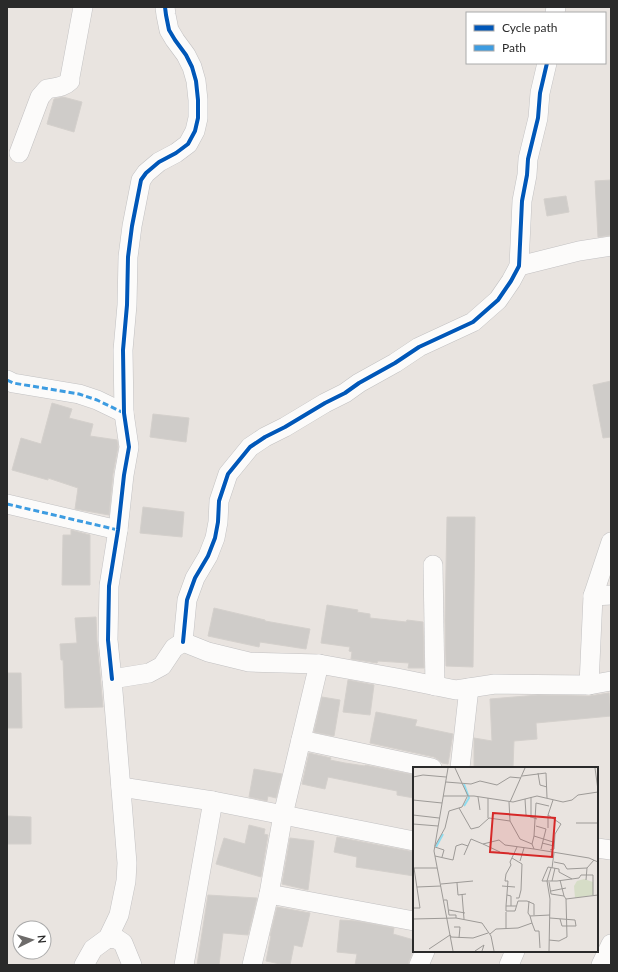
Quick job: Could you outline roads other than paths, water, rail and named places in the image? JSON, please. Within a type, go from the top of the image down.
[{"type":"street","points":[[19,153],[40,97],[46,89],[60,88],[70,82],[83,7]]},
{"type":"street","points":[[84,965],[93,949],[108,938],[120,916],[128,863],[108,640],[109,592],[129,446],[124,412],[123,350],[127,305],[128,256],[132,226],[141,180],[159,162],[176,153],[188,144],[195,132],[198,118],[196,81],[192,67],[186,55],[169,30],[165,7]]},
{"type":"street","points":[[183,642],[187,600],[195,578],[208,556],[215,538],[218,522],[219,501],[228,474],[250,447],[265,437],[345,393],[419,347],[473,322],[498,300],[511,281],[519,266],[522,201],[527,175],[528,159],[538,118],[540,93],[547,64]]},
{"type":"street","points":[[519,266],[579,251],[611,246]]},
{"type":"street","points":[[7,380],[13,383],[79,394],[124,412]]},
{"type":"street","points":[[7,504],[118,530]]},
{"type":"street","points":[[590,685],[611,542]]},
{"type":"street","points":[[433,565],[435,686]]},
{"type":"street","points":[[183,642],[208,652],[249,662],[319,664],[456,690],[495,684],[590,685],[611,682]]},
{"type":"street","points":[[112,679],[149,673],[162,666],[174,648],[183,642]]},
{"type":"street","points":[[252,965],[269,894],[284,815],[319,664]]},
{"type":"street","points":[[460,767],[469,688]]},
{"type":"street","points":[[301,740],[427,767]]},
{"type":"street","points":[[122,787],[213,801],[413,841]]},
{"type":"street","points":[[184,965],[213,801]]},
{"type":"street","points":[[598,848],[611,850]]},
{"type":"street","points":[[269,894],[413,922]]},
{"type":"street","points":[[108,938],[117,939],[123,944],[132,965]]},
{"type":"street","points":[[601,965],[611,944]]},
{"type":"street","points":[[418,965],[424,952]]},
{"type":"street","points":[[509,965],[515,952]]}]
